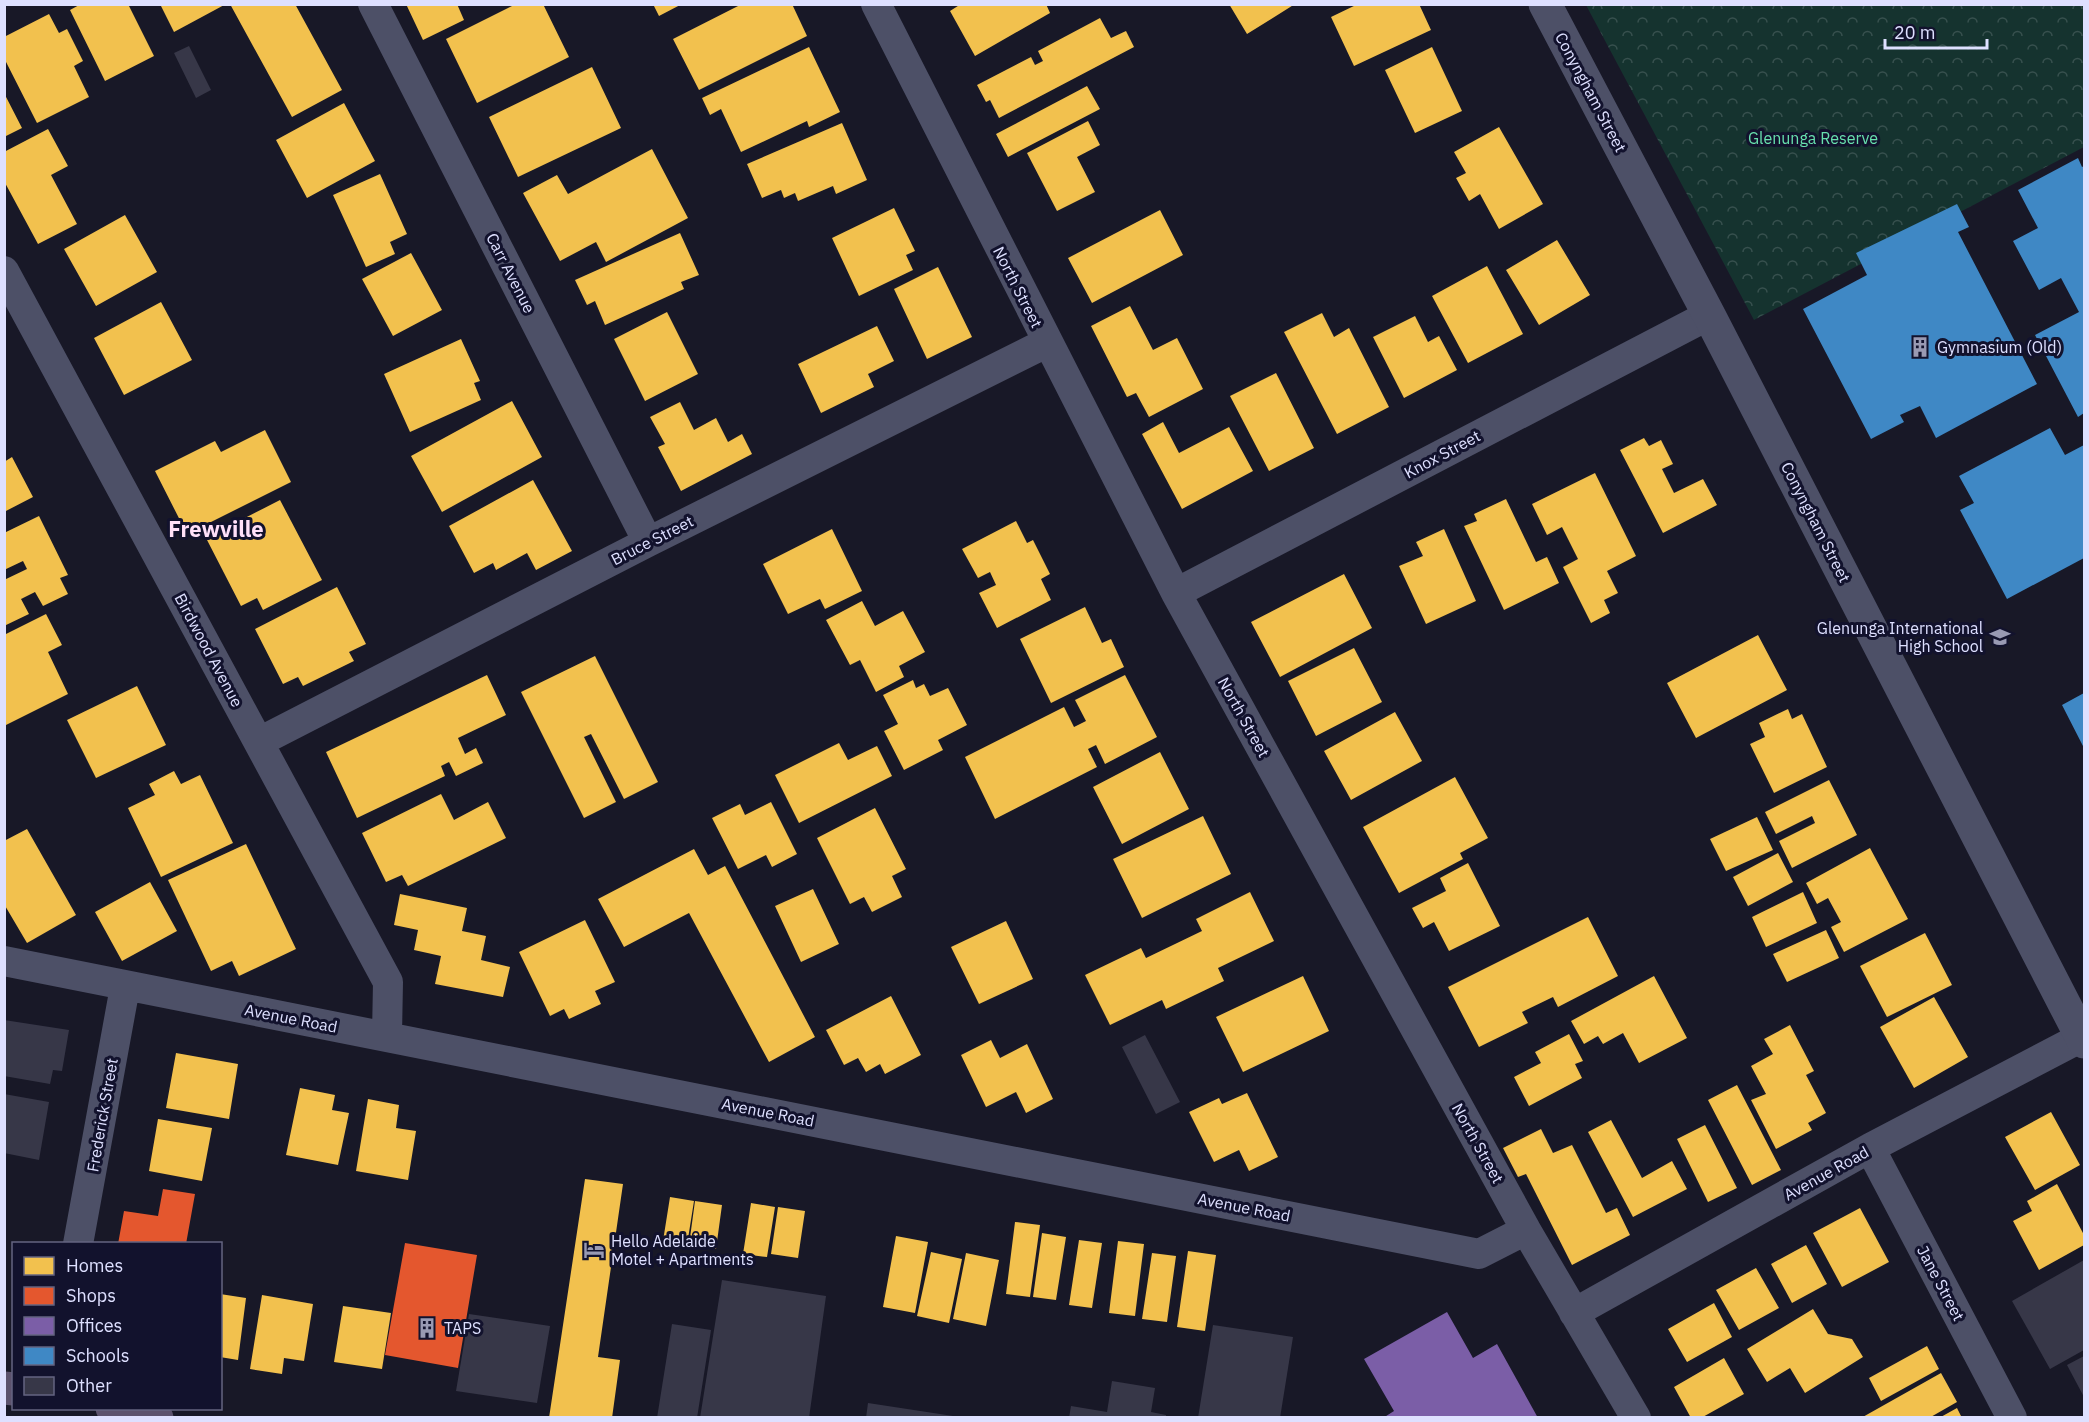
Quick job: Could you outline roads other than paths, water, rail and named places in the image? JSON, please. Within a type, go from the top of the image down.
[{"type":"highway","points":[[121,1410],[157,1418]]},
{"type":"street","name":"Carr Avenue","points":[[373,4],[648,542]]},
{"type":"street","name":"North Street","points":[[876,4],[1046,343],[1176,593],[1526,1230],[1636,1418]]},
{"type":"street","name":"Conyngham Street","points":[[1545,4],[1709,315],[2083,1040]]},
{"type":"street","name":"Birdwood Avenue","points":[[4,271],[388,982],[387,1035]]},
{"type":"street","name":"Knox Street","points":[[1176,593],[1709,315]]},
{"type":"street","name":"Bruce Street","points":[[258,742],[648,542],[1046,343]]},
{"type":"street","name":"Avenue Road","points":[[4,961],[125,987],[387,1035],[1479,1254],[1526,1230]]},
{"type":"street","name":"Frederick Street","points":[[78,1242],[125,987]]},
{"type":"street","name":"Avenue Road","points":[[1574,1313],[1870,1148],[2083,1040]]},
{"type":"street","name":"Jane Street","points":[[1870,1148],[2012,1418]]},
{"type":"place","name":"Gymnasium (Old)","points":[[1920,347]]},
{"type":"place","name":"Glenunga International High School","points":[[2000,637]]},
{"type":"place","name":"Hello Adelaide Motel + Apartments","points":[[594,1250]]},
{"type":"place","name":"TAPS","points":[[427,1328]]},
{"type":"district","name":"Frewville","points":[[216,529]]},
{"type":"park label","name":"Glenunga Reserve","points":[[1813,138]]}]
